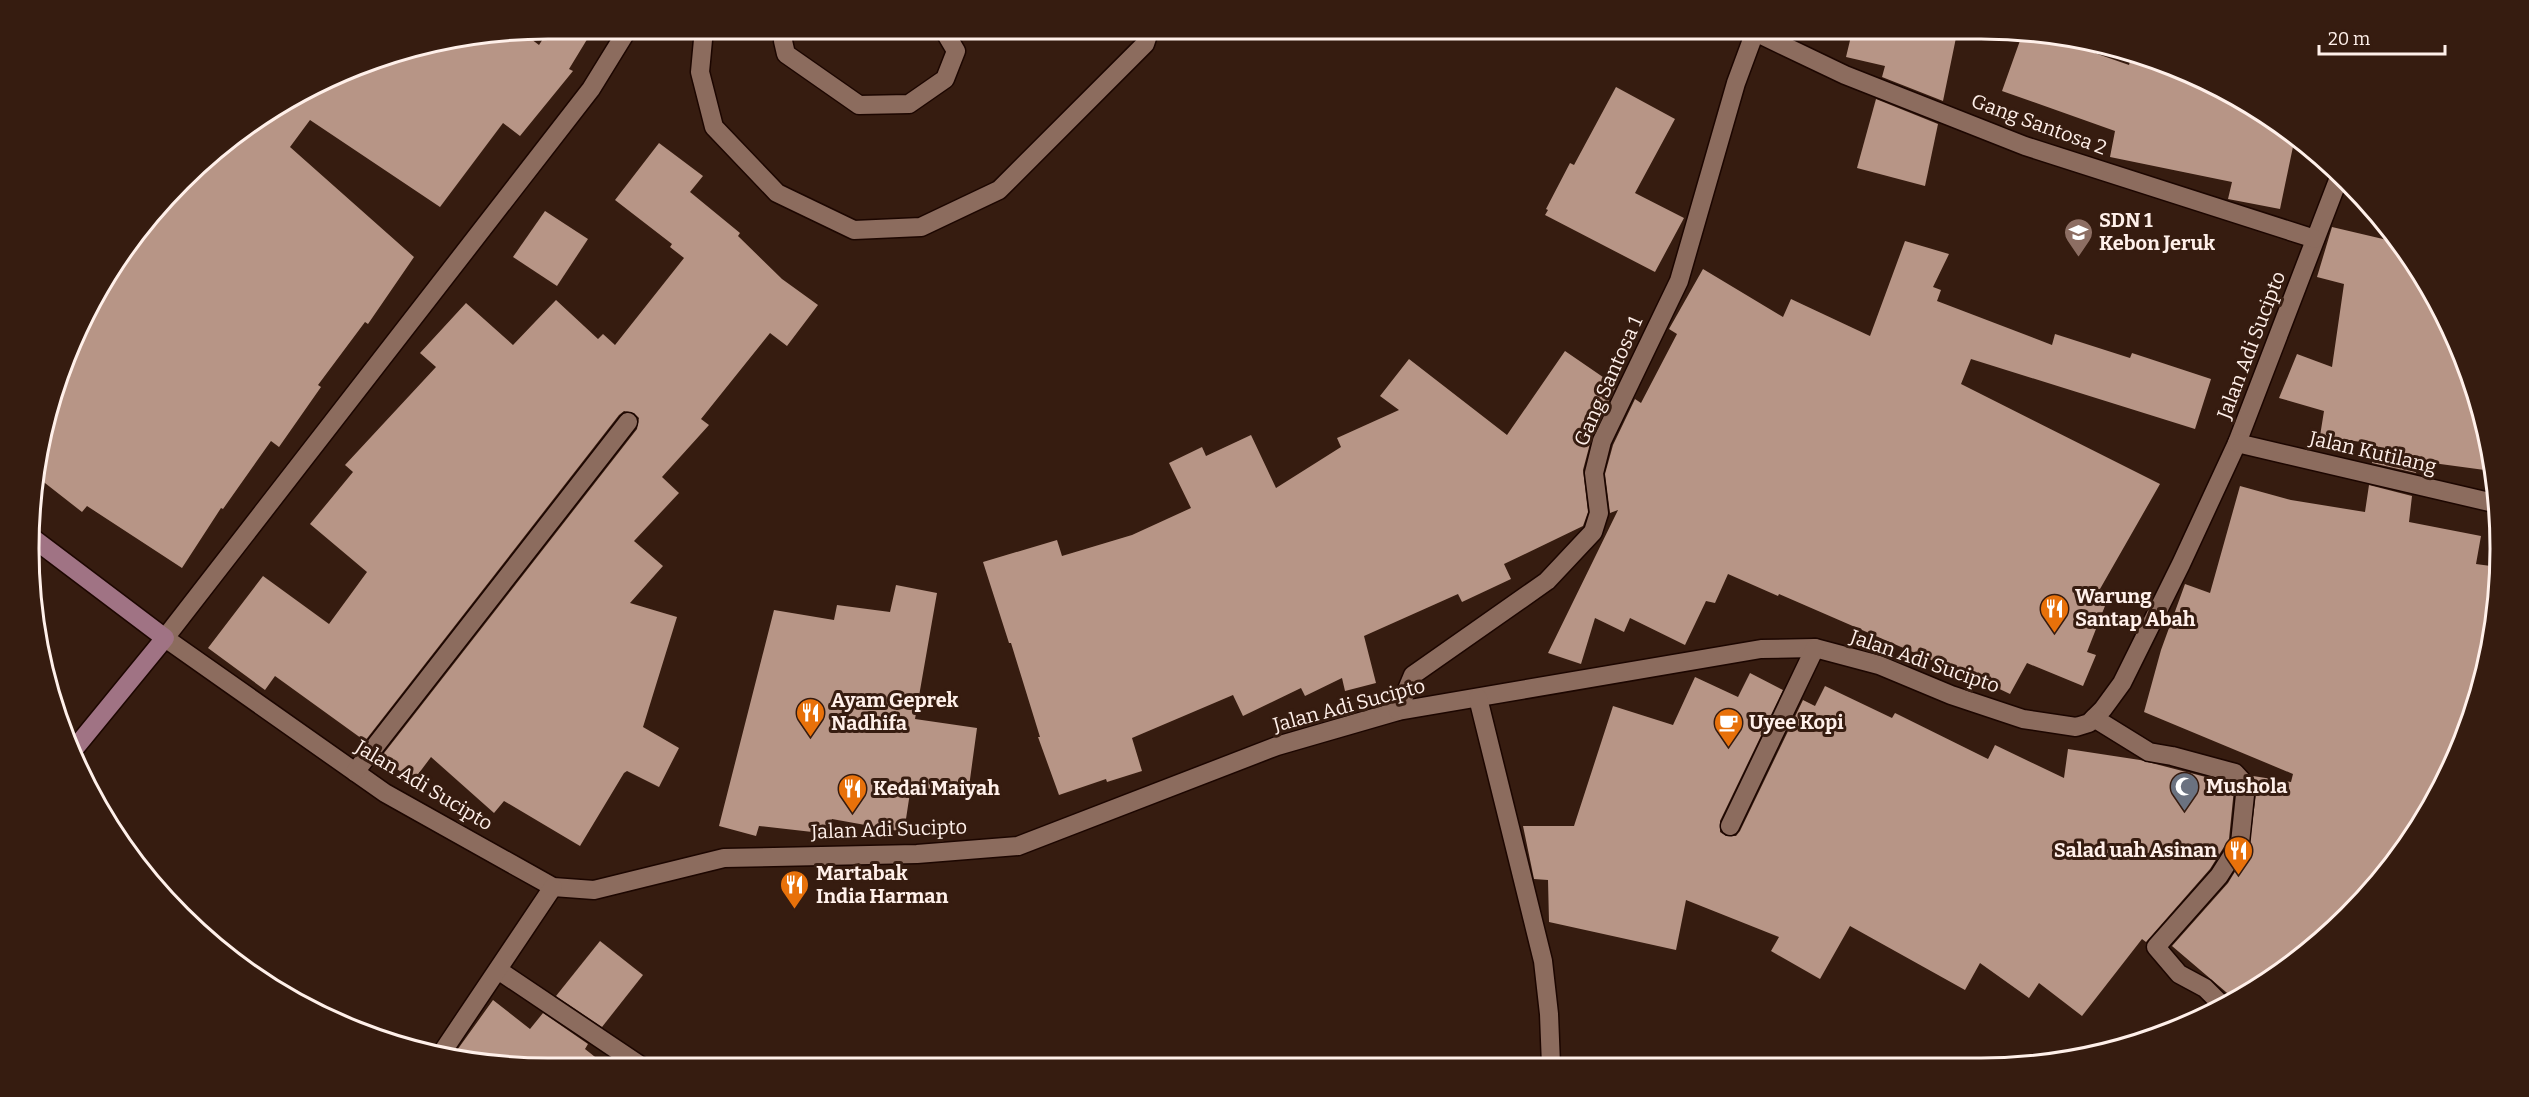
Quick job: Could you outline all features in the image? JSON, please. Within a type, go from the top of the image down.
[{"type":"street","points":[[78,744],[165,638],[591,89],[621,39]]},
{"type":"street","points":[[703,39],[700,72],[714,127],[777,193],[854,230],[921,227],[999,190],[1145,44],[1147,39]]},
{"type":"street","points":[[783,39],[786,54],[859,105],[909,105],[945,79],[956,51],[949,39]]},
{"type":"street","name":"Gang Santosa 1","points":[[1398,711],[1413,675],[1547,581],[1593,532],[1599,513],[1594,473],[1602,441],[1679,281],[1736,83],[1752,39]]},
{"type":"street","name":"Gang Santosa 2","points":[[1773,39],[1845,75],[2025,146],[2315,239]]},
{"type":"street","name":"Jalan Adi Sucipto","points":[[165,638],[386,793],[553,887],[594,890],[724,858],[917,854],[1018,846],[1277,746],[1398,711],[1761,649],[1815,648],[1879,665],[1952,695],[2023,719],[2076,727],[2089,723],[2122,683],[2181,564],[2238,443],[2337,184]]},
{"type":"street","points":[[355,772],[628,422]]},
{"type":"street","name":"Jalan Kutilang","points":[[2238,443],[2488,502]]},
{"type":"street","points":[[39,543],[165,638]]},
{"type":"street","points":[[1730,826],[1815,648]]},
{"type":"street","points":[[1478,698],[1543,961],[1551,1058]]},
{"type":"street","points":[[2094,718],[2149,752],[2235,773],[2246,785],[2240,843],[2219,876],[2156,947],[2179,974],[2205,988],[2217,1000]]},
{"type":"street","points":[[446,1047],[553,887]]},
{"type":"street","points":[[498,970],[629,1058]]},
{"type":"building","points":[[532,39],[539,45],[543,39],[587,39],[569,69],[573,71],[520,136],[503,123],[440,207],[310,120],[290,147],[414,257],[368,324],[365,322],[318,385],[321,387],[279,447],[271,441],[223,509],[221,508],[182,568],[87,506],[82,512],[43,482],[56,417],[66,385],[107,294],[144,238],[188,188],[213,165],[238,144],[294,107],[385,66],[417,56],[482,43]]},
{"type":"building","points":[[1850,39],[1956,39],[1943,101],[1882,77],[1885,66],[1846,57]]},
{"type":"building","points":[[2020,41],[2089,51],[2129,65],[2130,62],[2144,66],[2175,78],[2235,107],[2293,146],[2280,209],[2228,199],[2232,182],[2110,157],[2115,131],[2002,91]]},
{"type":"building","points":[[1616,87],[1675,119],[1635,193],[1684,218],[1655,272],[1545,215],[1570,163],[1574,165]]},
{"type":"building","points":[[1876,99],[1938,124],[1925,186],[1857,168]]},
{"type":"building","points":[[659,143],[703,176],[690,192],[740,233],[738,236],[782,279],[818,305],[787,346],[770,333],[701,419],[709,425],[662,477],[679,493],[634,541],[663,566],[630,603],[677,617],[643,727],[679,748],[659,787],[627,771],[624,773],[580,846],[504,801],[494,813],[431,757],[413,781],[381,757],[637,429],[639,418],[634,413],[624,411],[619,415],[365,741],[275,676],[265,690],[208,648],[263,576],[329,624],[367,572],[310,524],[353,472],[345,465],[436,367],[420,353],[466,303],[513,345],[556,300],[598,339],[603,334],[615,345],[684,258],[670,247],[672,244],[615,200]]},
{"type":"building","points":[[545,211],[588,239],[557,286],[513,257]]},
{"type":"building","points":[[2332,227],[2386,240],[2422,294],[2451,354],[2473,417],[2484,470],[2418,461],[2416,473],[2372,463],[2375,444],[2320,436],[2324,411],[2279,398],[2297,354],[2332,367],[2344,284],[2317,277]]},
{"type":"building","points":[[1905,241],[1949,254],[1933,287],[1941,290],[1937,301],[2052,345],[2055,334],[2130,358],[2132,353],[2211,379],[2195,429],[1971,359],[1961,384],[2160,484],[2100,589],[2110,593],[2087,652],[2096,655],[2083,686],[2027,663],[2010,694],[1939,660],[1938,663],[1728,574],[1715,603],[1706,601],[1685,645],[1630,618],[1624,632],[1595,618],[1581,664],[1548,653],[1618,510],[1610,513],[1605,474],[1613,445],[1635,399],[1641,403],[1677,334],[1669,329],[1703,269],[1783,317],[1791,299],[1870,336]]},
{"type":"building","points":[[1565,351],[1616,386],[1592,436],[1583,470],[1588,512],[1583,526],[1504,564],[1511,579],[1462,602],[1458,594],[1364,636],[1376,683],[1345,691],[1342,678],[1305,696],[1301,688],[1243,716],[1233,695],[1132,738],[1142,771],[1107,782],[1106,779],[1059,795],[1038,737],[1040,737],[1011,643],[1009,643],[983,562],[1057,540],[1062,556],[1132,535],[1191,508],[1169,463],[1202,447],[1206,456],[1251,435],[1276,488],[1341,447],[1337,438],[1399,410],[1380,396],[1409,359],[1507,435]]},
{"type":"building","points":[[2369,485],[2412,496],[2409,522],[2481,536],[2476,564],[2489,566],[2489,582],[2486,615],[2473,680],[2463,712],[2437,774],[2422,803],[2385,859],[2341,909],[2316,932],[2264,972],[2228,994],[2172,946],[2228,883],[2249,849],[2257,786],[2253,776],[2291,782],[2293,774],[2144,712],[2161,650],[2185,584],[2210,593],[2240,486],[2291,500],[2365,512]]},
{"type":"building","points":[[896,585],[937,593],[915,719],[977,728],[968,794],[911,786],[904,832],[832,819],[830,834],[759,826],[756,836],[719,826],[774,610],[834,620],[837,605],[890,612]]},
{"type":"building","points":[[1750,673],[1783,690],[1720,821],[1720,832],[1726,836],[1736,836],[1740,831],[1803,700],[1815,706],[1825,686],[1892,718],[1895,713],[1988,759],[1995,745],[2064,778],[2068,749],[2140,760],[2229,783],[2234,789],[2229,839],[2210,869],[2146,942],[2142,939],[2082,1016],[2039,983],[2029,998],[1980,963],[1965,990],[1850,926],[1820,979],[1771,951],[1779,937],[1686,900],[1676,950],[1549,922],[1548,880],[1534,879],[1523,826],[1574,826],[1613,706],[1673,725],[1695,677],[1738,697]]},
{"type":"building","points":[[600,941],[643,975],[602,1027],[556,996]]},
{"type":"building","points":[[493,1000],[530,1029],[543,1013],[588,1044],[585,1049],[596,1058],[515,1057],[457,1050]]},
{"type":"place","name":"SDN 1 Kebon Jeruk","points":[[2078,258]]},
{"type":"place","name":"Warung Santap Abah","points":[[2054,634]]},
{"type":"place","name":"Ayam Geprek Nadhifa","points":[[810,738]]},
{"type":"place","name":"Uyee Kopi","points":[[1728,748]]},
{"type":"place","name":"Mushola","points":[[2185,812]]},
{"type":"place","name":"Kedai Maiyah","points":[[852,814]]},
{"type":"place","name":"Salad uah Asinan","points":[[2238,876]]},
{"type":"place","name":"Martabak India Harman","points":[[795,910]]}]
